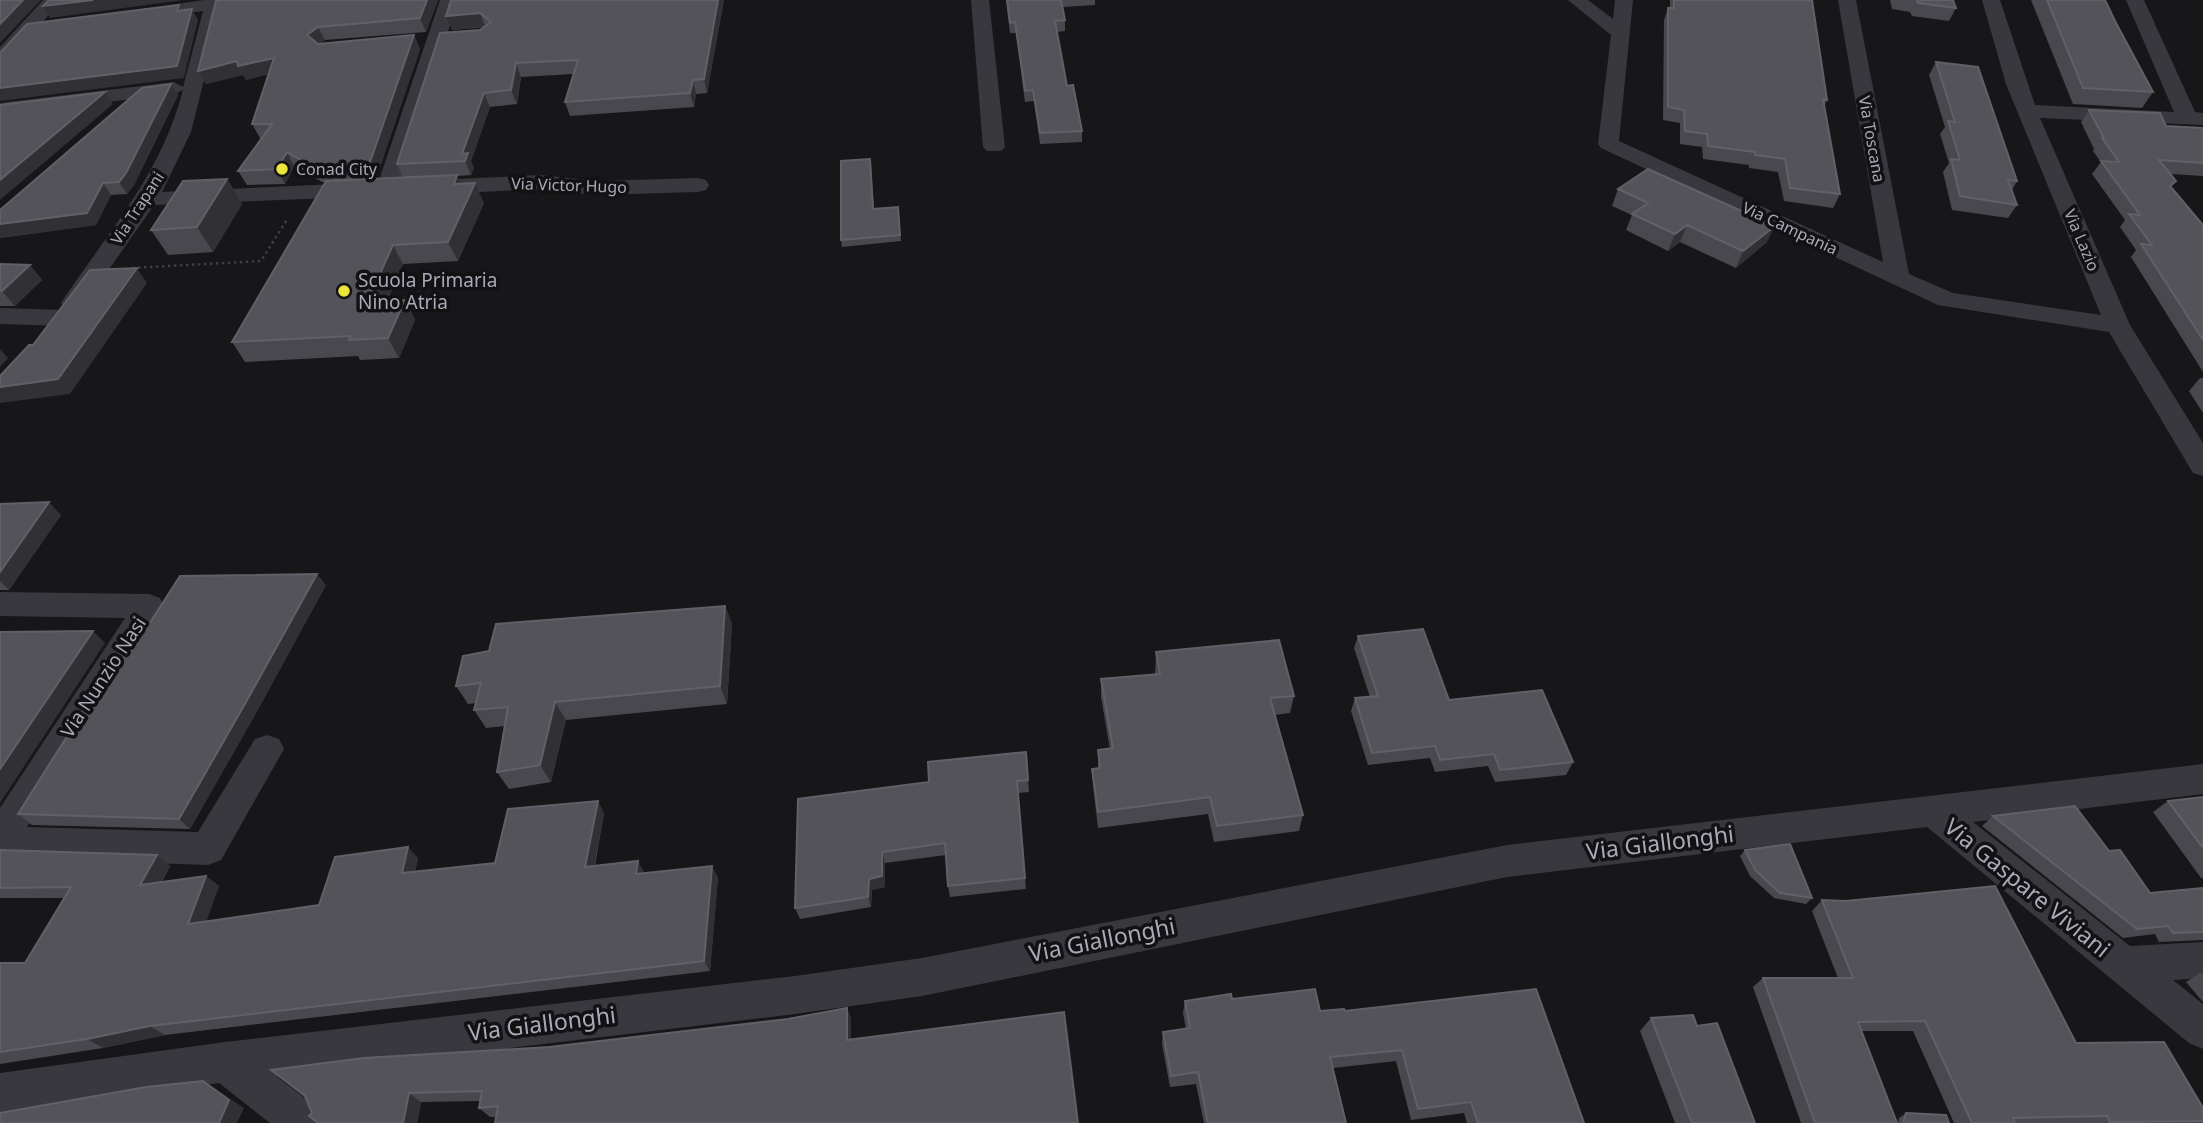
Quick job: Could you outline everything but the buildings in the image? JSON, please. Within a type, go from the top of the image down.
[{"type":"street","points":[[2,52],[53,0]]},
{"type":"street","points":[[387,189],[429,40],[449,0]]},
{"type":"street","points":[[980,0],[994,147]]},
{"type":"street","points":[[1577,0],[1620,33]]},
{"type":"street","name":"Via Campania","points":[[1624,0],[1608,144],[1947,300],[2118,325]]},
{"type":"street","name":"Via Toscana","points":[[1847,0],[1898,277]]},
{"type":"street","name":"Via Lazio","points":[[1991,0],[2016,84],[2118,325],[2203,466]]},
{"type":"street","points":[[2027,111],[2195,119],[2135,0]]},
{"type":"street","points":[[119,17],[214,2]]},
{"type":"street","name":"Via Trapani","points":[[0,316],[54,327],[145,199],[172,151],[195,85],[214,2]]},
{"type":"street","points":[[24,29],[51,25]]},
{"type":"street","points":[[429,40],[461,38]]},
{"type":"street","points":[[0,109],[195,85]]},
{"type":"street","points":[[112,119],[142,92]]},
{"type":"street","name":"Via Victor Hugo","points":[[145,199],[541,182],[596,188],[698,185]]},
{"type":"street","name":"Via Nunzio Nasi","points":[[0,604],[149,606],[0,840]]},
{"type":"street","points":[[0,840],[208,849],[267,749]]},
{"type":"street","name":"Via Giallonghi","points":[[0,1093],[225,1062],[795,995],[922,977],[1507,861],[2203,779]]},
{"type":"street","name":"Via Gaspare Viviani","points":[[1933,811],[2203,1029]]},
{"type":"street","name":"Via Gaspare Viviani","points":[[2122,965],[2203,960]]},
{"type":"street","points":[[225,1062],[303,1123]]},
{"type":"path","points":[[96,270],[261,261],[293,210]]},
{"type":"place","name":"Conad City","points":[[282,169]]},
{"type":"place","name":"Scuola Primaria Nino Atria","points":[[344,291]]}]
